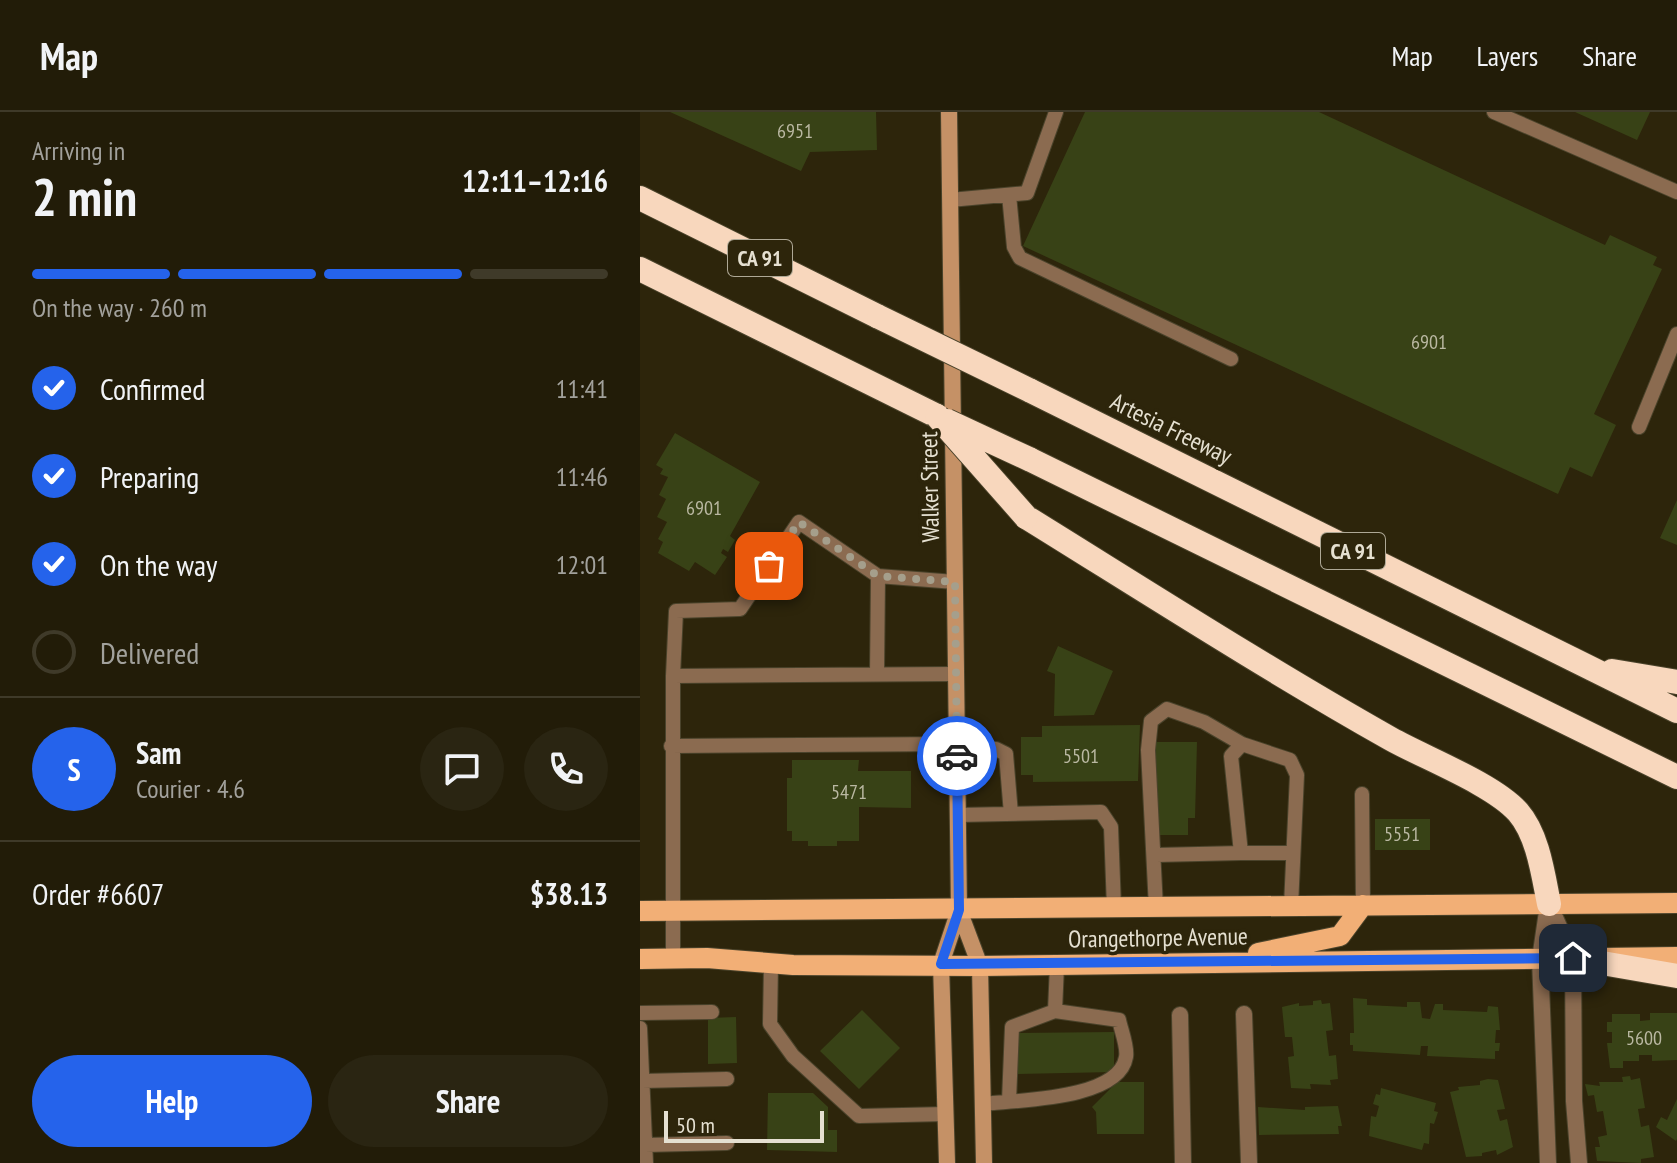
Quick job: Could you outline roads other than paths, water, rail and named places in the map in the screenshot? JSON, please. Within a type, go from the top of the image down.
[{"type":"highway","name":"Artesia Freeway","points":[[640,198],[1677,711]]},
{"type":"highway","name":"CA 91","points":[[640,269],[1677,777]]},
{"type":"highway","points":[[937,416],[1026,517],[1250,657],[1393,740],[1461,775],[1517,811],[1531,834],[1549,904]]},
{"type":"highway","points":[[1583,666],[1677,682]]},
{"type":"highway","points":[[1573,958],[1677,976]]},
{"type":"main road","name":"Walker Street","points":[[947,1163],[941,964],[959,910],[949,112]]},
{"type":"main road","name":"Orangethorpe Avenue","points":[[640,911],[1677,903]]},
{"type":"main road","points":[[1211,962],[1340,936],[1363,905]]},
{"type":"main road","name":"Walker Street","points":[[959,910],[980,966],[984,1163]]},
{"type":"main road","name":"Orangethorpe Avenue","points":[[640,959],[980,966],[1677,957]]},
{"type":"street","points":[[1549,904],[1573,958],[1574,1101],[1579,1163]]},
{"type":"street","points":[[1548,1163],[1540,959],[1549,904]]},
{"type":"street","points":[[1244,1014],[1249,1163]]},
{"type":"street","points":[[1180,1015],[1183,1163]]},
{"type":"lane","points":[[950,200],[1027,193],[1056,112]]},
{"type":"lane","points":[[1494,112],[1677,192]]},
{"type":"lane","points":[[1009,195],[1014,247],[1020,258],[1231,359]]},
{"type":"lane","points":[[1639,427],[1677,334]]},
{"type":"lane","points":[[673,958],[671,746],[676,611],[740,609],[799,522],[878,576],[955,582]]},
{"type":"lane","points":[[877,674],[878,576]]},
{"type":"lane","points":[[673,676],[956,674]]},
{"type":"lane","points":[[1156,908],[1156,855],[1148,750],[1151,721],[1167,709],[1204,722],[1242,744],[1290,760],[1297,775],[1291,906]]},
{"type":"lane","points":[[1241,853],[1231,756],[1242,744]]},
{"type":"lane","points":[[671,746],[957,746],[996,749],[1006,754],[1011,814]]},
{"type":"lane","points":[[1362,794],[1363,905]]},
{"type":"lane","points":[[958,815],[1101,812],[1111,827],[1114,908]]},
{"type":"lane","points":[[1156,855],[1292,853]]},
{"type":"lane","points":[[771,963],[770,1024],[793,1056],[859,1116],[946,1114]]},
{"type":"lane","points":[[1055,1011],[1057,965]]},
{"type":"lane","points":[[983,1104],[1009,1101],[1090,1091],[1117,1076],[1126,1057],[1119,1020],[1055,1011],[1012,1027],[1009,1101]]},
{"type":"lane","points":[[640,1013],[712,1012]]},
{"type":"lane","points":[[640,1028],[646,1163]]},
{"type":"lane","points":[[642,1081],[727,1079]]},
{"type":"lane","points":[[645,1145],[727,1143]]}]
